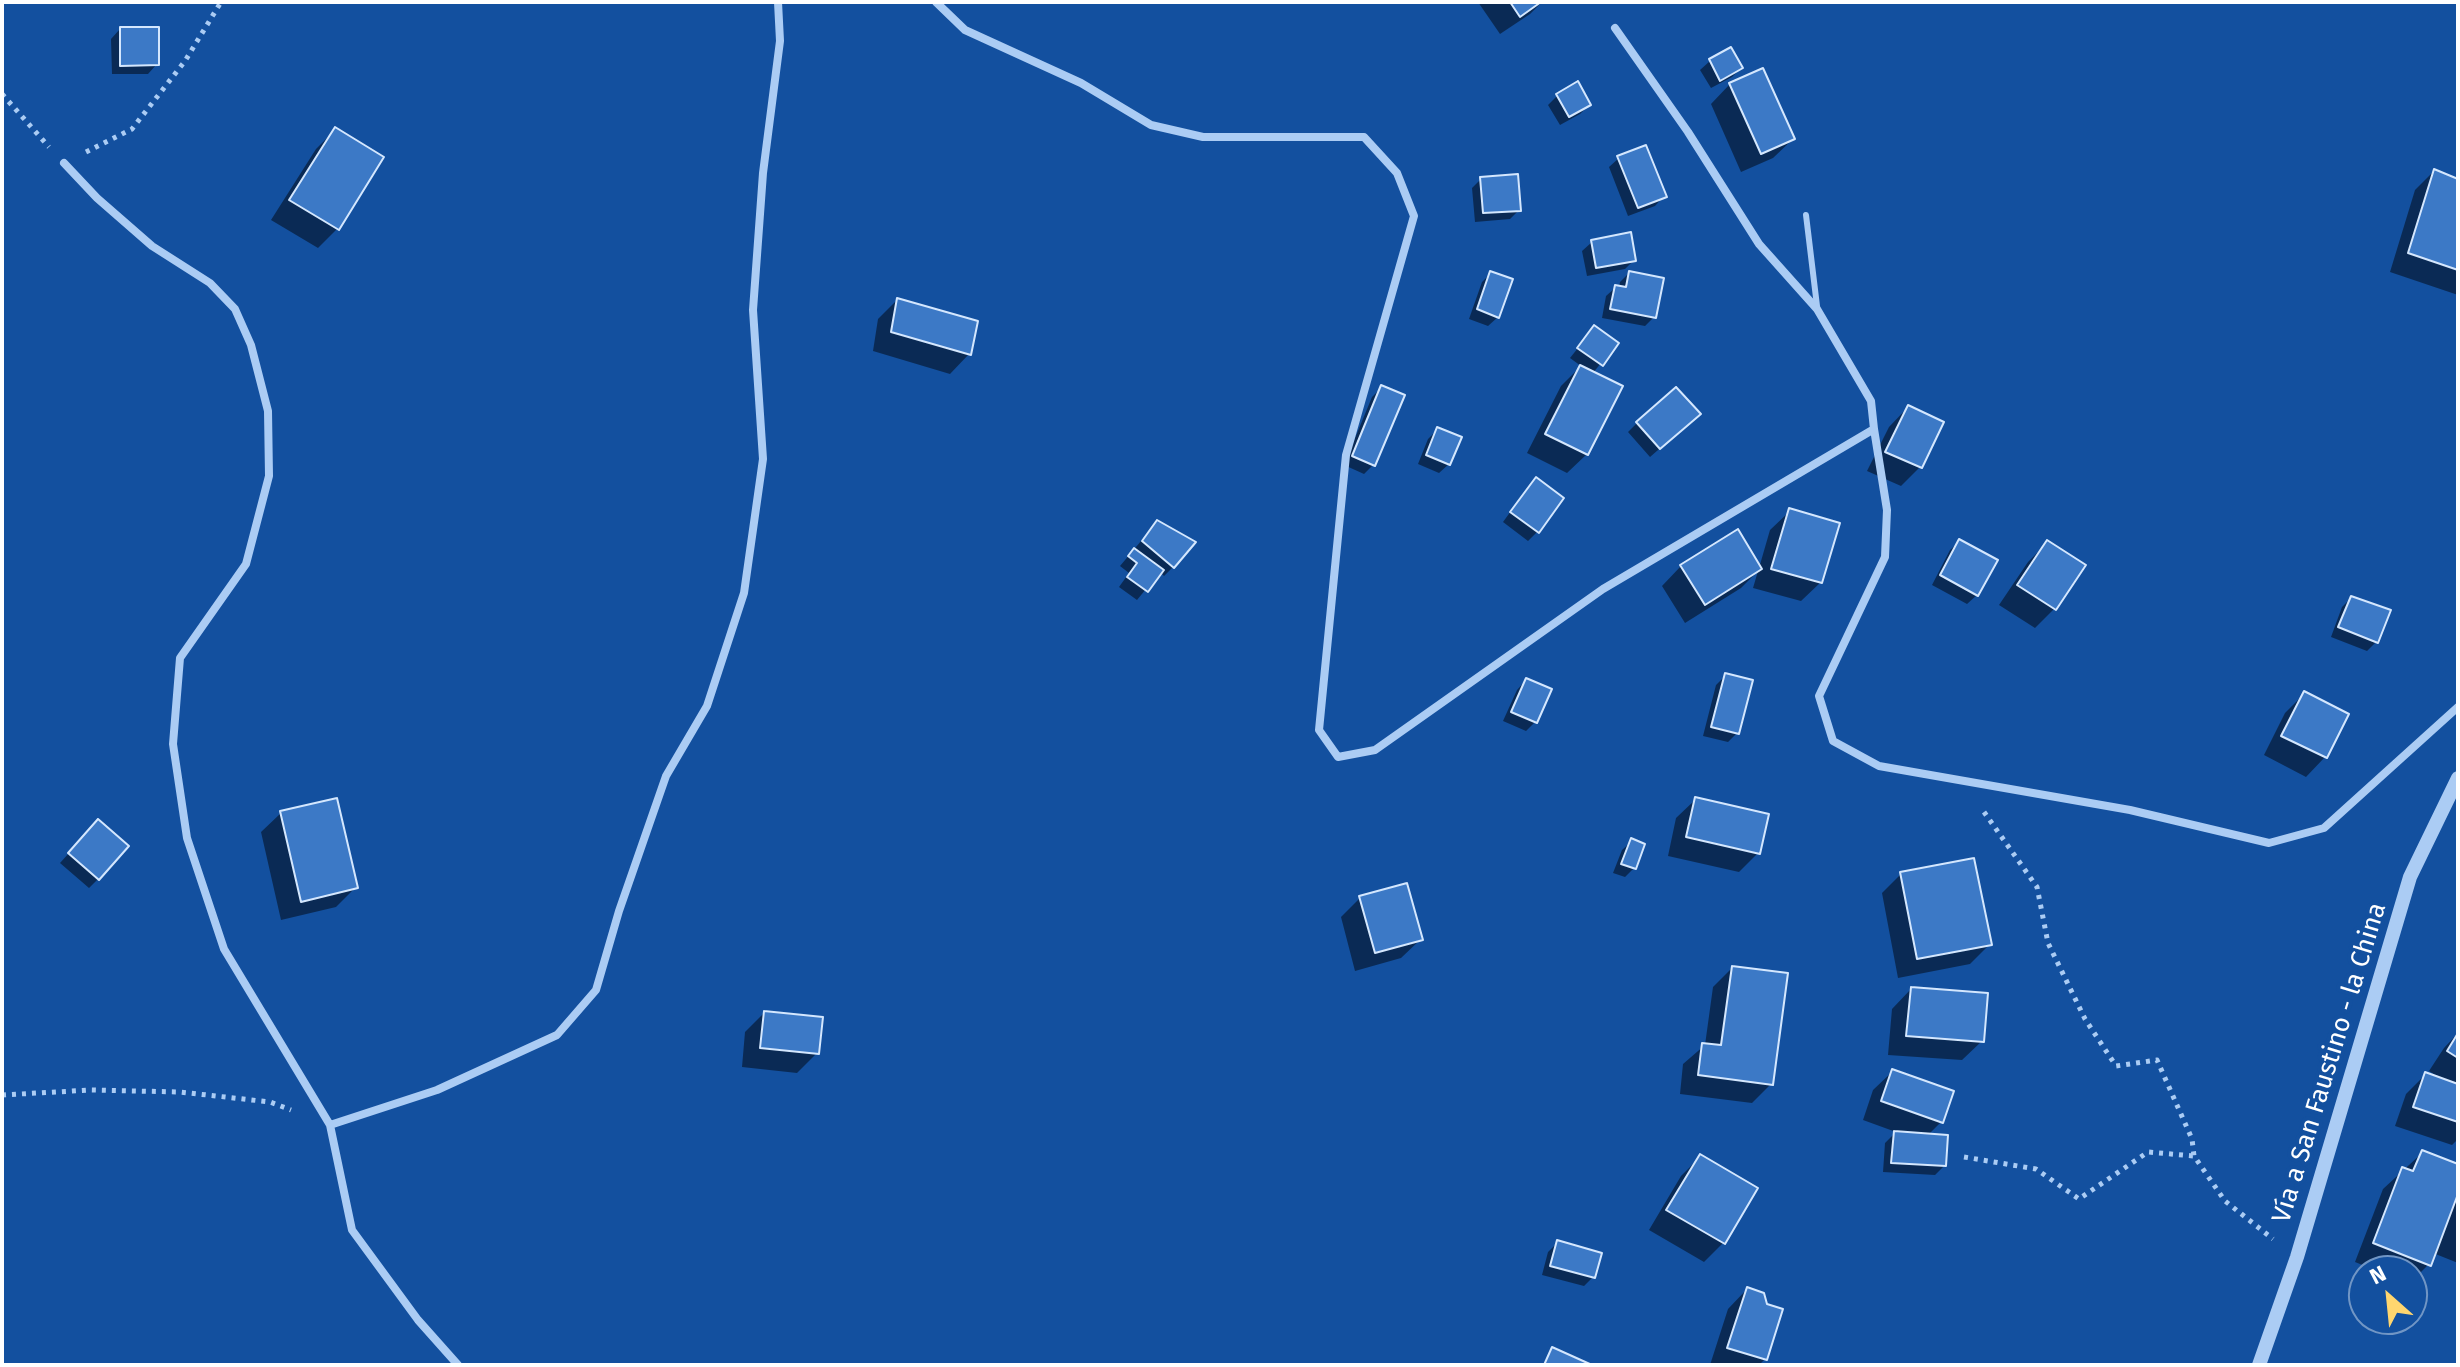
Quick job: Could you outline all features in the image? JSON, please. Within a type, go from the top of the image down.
[{"type":"street","points":[[330,1125],[437,1090],[557,1035],[596,990],[619,911],[666,776],[707,706],[744,593],[763,459],[753,310],[763,173],[780,41],[778,2]]},
{"type":"street","points":[[936,2],[965,30],[1081,83],[1151,125],[1203,137],[1364,137],[1397,173],[1414,216],[1346,455],[1319,730],[1338,757],[1375,750],[1603,589],[1874,429]]},
{"type":"street","points":[[1615,28],[1688,132],[1759,244],[1817,309],[1871,401],[1887,510],[1885,557],[1819,696],[1833,741],[1879,766],[2130,810],[2269,843],[2324,828],[2458,707]]},
{"type":"street","points":[[64,163],[97,198],[152,246],[210,283],[235,309],[251,345],[268,411],[269,476],[246,564],[180,658],[173,744],[187,838],[224,949],[330,1125],[352,1230],[418,1320],[458,1365]]},
{"type":"street","name":"Vía a San Faustino - la China","points":[[2259,1365],[2297,1257],[2410,877],[2458,778]]},
{"type":"lane","points":[[1806,215],[1817,309]]},
{"type":"path","points":[[2,94],[64,163],[132,129],[185,61],[221,2]]},
{"type":"path","points":[[1960,779],[2037,887],[2048,943],[2085,1019],[2116,1066],[2157,1060],[2192,1139],[2194,1156],[2225,1201],[2297,1257]]},
{"type":"path","points":[[2,1095],[91,1090],[180,1092],[270,1102],[330,1125]]},
{"type":"path","points":[[1964,1157],[2036,1169],[2079,1199],[2148,1152],[2194,1156]]},
{"type":"building","points":[[1510,2],[1541,2],[1520,17]]},
{"type":"building","points":[[120,27],[159,27],[159,65],[120,66]]},
{"type":"building","points":[[1731,47],[1743,68],[1720,81],[1709,59]]},
{"type":"building","points":[[1763,68],[1795,139],[1761,154],[1729,83]]},
{"type":"building","points":[[1578,81],[1591,105],[1569,117],[1556,94]]},
{"type":"building","points":[[335,127],[384,157],[339,230],[289,200]]},
{"type":"building","points":[[1646,145],[1667,197],[1638,208],[1617,156]]},
{"type":"building","points":[[2434,169],[2458,179],[2458,270],[2408,253]]},
{"type":"building","points":[[1518,174],[1521,211],[1483,213],[1480,177]]},
{"type":"building","points":[[1631,232],[1636,261],[1596,268],[1591,240]]},
{"type":"building","points":[[1490,271],[1513,279],[1499,318],[1477,309]]},
{"type":"building","points":[[1629,271],[1664,278],[1656,318],[1610,309],[1615,285],[1626,287]]},
{"type":"building","points":[[897,298],[978,321],[971,355],[891,332]]},
{"type":"building","points":[[1594,325],[1619,343],[1603,366],[1577,348]]},
{"type":"building","points":[[1580,365],[1623,386],[1588,455],[1545,434]]},
{"type":"building","points":[[1381,385],[1405,395],[1375,466],[1352,456]]},
{"type":"building","points":[[1676,387],[1701,414],[1660,449],[1636,422]]},
{"type":"building","points":[[1908,405],[1944,422],[1922,468],[1885,452]]},
{"type":"building","points":[[1437,427],[1462,437],[1450,465],[1426,455]]},
{"type":"building","points":[[1536,477],[1564,498],[1539,533],[1510,512]]},
{"type":"building","points":[[1789,508],[1840,523],[1822,583],[1771,569]]},
{"type":"building","points":[[1157,520],[1196,542],[1174,568],[1142,541]]},
{"type":"building","points":[[1738,529],[1762,569],[1705,605],[1680,565]]},
{"type":"building","points":[[1959,539],[1998,560],[1978,596],[1940,575]]},
{"type":"building","points":[[2047,540],[2086,565],[2056,610],[2017,585]]},
{"type":"building","points":[[1134,548],[1164,570],[1148,592],[1127,577],[1137,563],[1128,556]]},
{"type":"building","points":[[2351,596],[2391,610],[2378,643],[2338,627]]},
{"type":"building","points":[[1725,673],[1753,680],[1739,734],[1711,727]]},
{"type":"building","points":[[1526,678],[1552,689],[1537,723],[1511,712]]},
{"type":"building","points":[[2304,691],[2349,714],[2327,758],[2281,736]]},
{"type":"building","points":[[1695,797],[1769,814],[1760,854],[1686,837]]},
{"type":"building","points":[[337,798],[358,888],[301,902],[280,811]]},
{"type":"building","points":[[98,819],[129,846],[99,880],[68,853]]},
{"type":"building","points":[[1631,838],[1645,844],[1636,869],[1621,864]]},
{"type":"building","points":[[1974,858],[1992,945],[1917,959],[1900,872]]},
{"type":"building","points":[[1407,883],[1423,940],[1375,953],[1359,896]]},
{"type":"building","points":[[1732,966],[1788,973],[1773,1085],[1698,1075],[1702,1043],[1721,1045]]},
{"type":"building","points":[[1911,987],[1988,993],[1984,1042],[1906,1036]]},
{"type":"building","points":[[764,1011],[823,1017],[819,1054],[760,1048]]},
{"type":"building","points":[[2458,1033],[2458,1058],[2447,1051]]},
{"type":"building","points":[[1892,1069],[1954,1091],[1943,1123],[1881,1101]]},
{"type":"building","points":[[2425,1072],[2458,1084],[2458,1122],[2413,1107]]},
{"type":"building","points":[[1894,1131],[1948,1135],[1946,1166],[1891,1163]]},
{"type":"building","points":[[2422,1150],[2458,1164],[2458,1194],[2431,1266],[2428,1265],[2428,1255],[2403,1255],[2373,1243],[2402,1167],[2413,1171]]},
{"type":"building","points":[[1700,1154],[1758,1188],[1725,1244],[1666,1210]]},
{"type":"building","points":[[1557,1240],[1602,1253],[1595,1278],[1550,1266]]},
{"type":"building","points":[[1747,1287],[1764,1293],[1767,1304],[1783,1309],[1767,1360],[1727,1348]]},
{"type":"building","points":[[1552,1347],[1592,1365],[1544,1365]]}]
